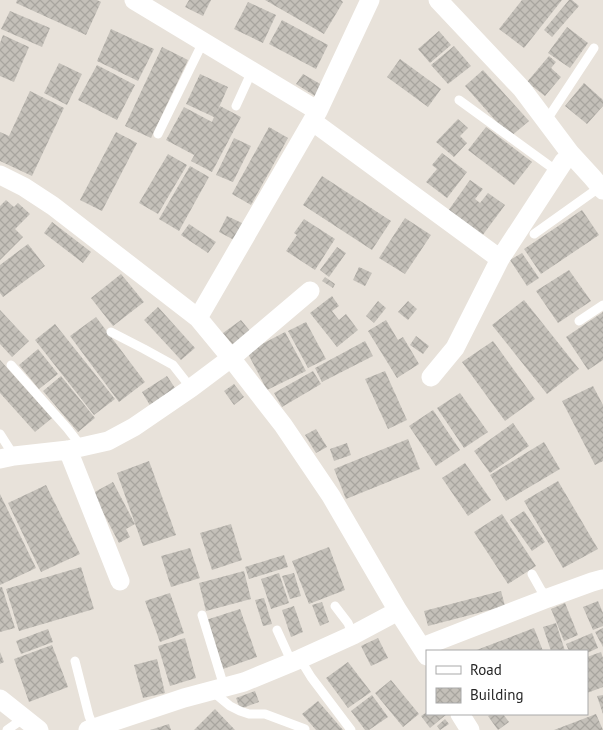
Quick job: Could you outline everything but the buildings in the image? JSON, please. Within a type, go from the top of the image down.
[{"type":"street","points":[[134,0],[252,71],[315,116],[500,259]]},
{"type":"street","points":[[438,0],[522,89],[570,153],[602,188]]},
{"type":"street","points":[[198,318],[315,116],[368,1]]},
{"type":"street","points":[[431,377],[456,348],[500,259],[561,167]]},
{"type":"street","points":[[0,175],[24,187],[52,206],[198,318],[283,425],[330,496],[424,652]]},
{"type":"street","points":[[7,457],[75,448],[108,441],[134,427],[231,358],[310,290]]},
{"type":"street","points":[[75,448],[120,582]]},
{"type":"street","points":[[429,650],[548,598],[603,579]]},
{"type":"street","points":[[91,729],[184,698],[244,682],[353,635],[398,611]]},
{"type":"street","points":[[0,699],[39,730]]},
{"type":"street","points":[[461,715],[470,730]]},
{"type":"lane","points":[[158,134],[203,42]]},
{"type":"lane","points":[[546,121],[594,48]]},
{"type":"lane","points":[[236,106],[252,71]]},
{"type":"lane","points":[[459,100],[561,167]]},
{"type":"lane","points":[[534,234],[602,188]]},
{"type":"lane","points":[[579,321],[603,304]]},
{"type":"lane","points":[[111,332],[173,365],[191,388]]},
{"type":"lane","points":[[11,365],[67,428],[75,448]]},
{"type":"lane","points":[[0,434],[7,457]]},
{"type":"lane","points":[[532,574],[548,598]]},
{"type":"lane","points":[[335,606],[348,623],[353,635]]},
{"type":"lane","points":[[202,615],[222,680],[217,689],[230,706],[240,712],[265,714],[304,729]]},
{"type":"lane","points":[[277,630],[296,661],[311,677],[351,730]]},
{"type":"lane","points":[[75,661],[91,729]]},
{"type":"lane","points":[[7,730],[24,718]]}]
